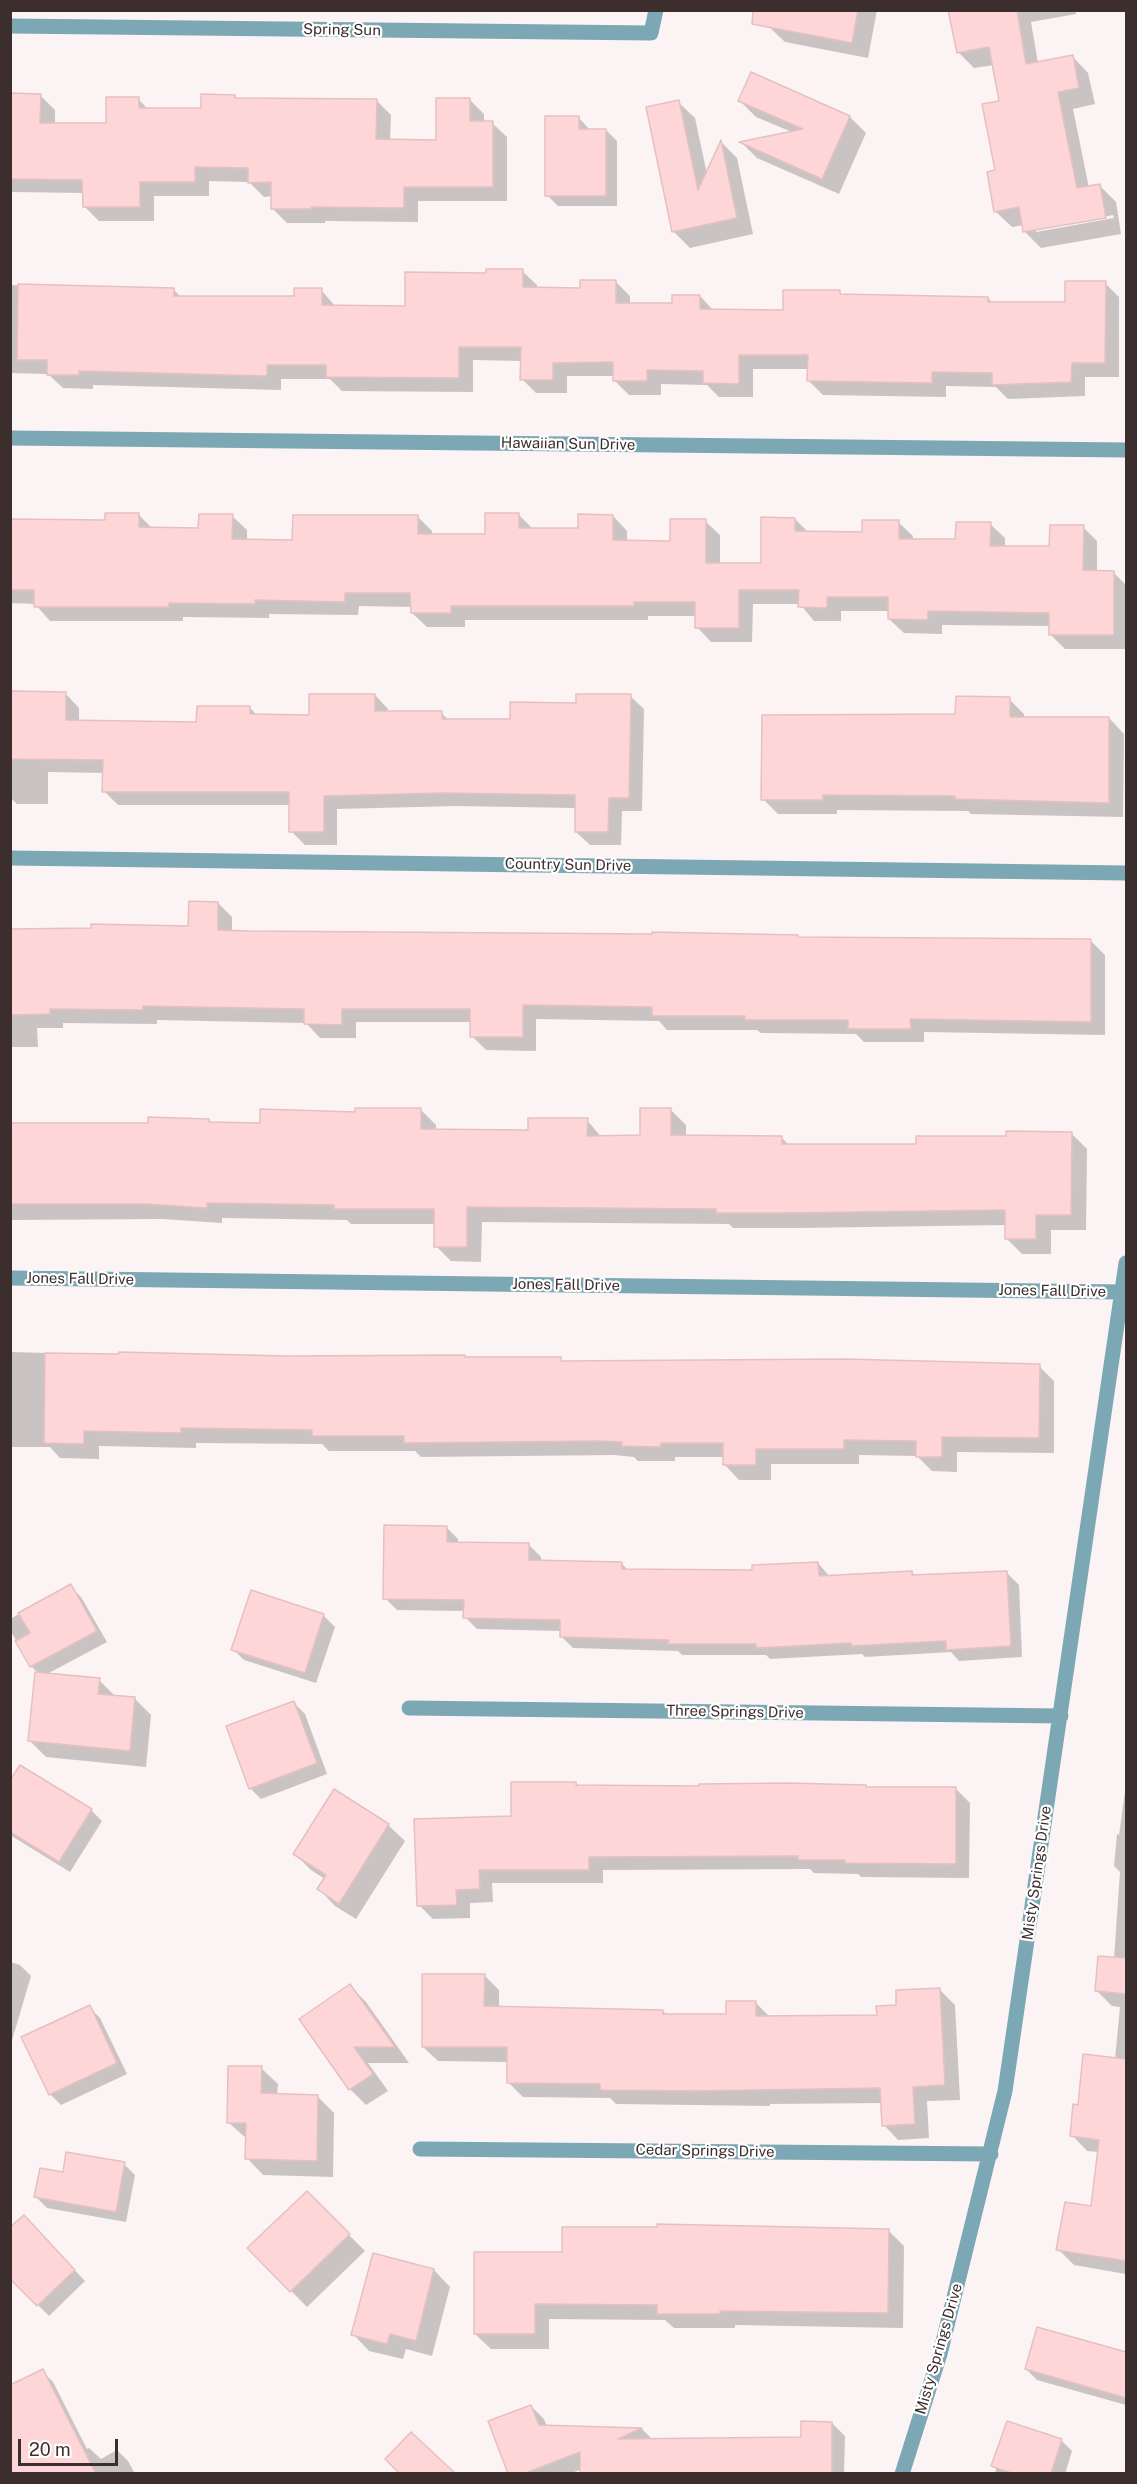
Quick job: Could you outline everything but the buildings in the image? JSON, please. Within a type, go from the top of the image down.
[{"type":"street","name":"Spring Sun","points":[[10,26],[651,33],[656,10]]},
{"type":"street","name":"Hawaiian Sun Drive","points":[[10,438],[1126,450]]},
{"type":"street","name":"Country Sun Drive","points":[[10,858],[1126,873]]},
{"type":"street","name":"Misty Springs Drive","points":[[902,2474],[940,2354],[1005,2091],[1126,1263]]},
{"type":"street","name":"Jones Fall Drive","points":[[10,1278],[1122,1292]]},
{"type":"street","name":"Three Springs Drive","points":[[409,1708],[1061,1716]]},
{"type":"street","name":"Cedar Springs Drive","points":[[420,2149],[991,2154]]}]
